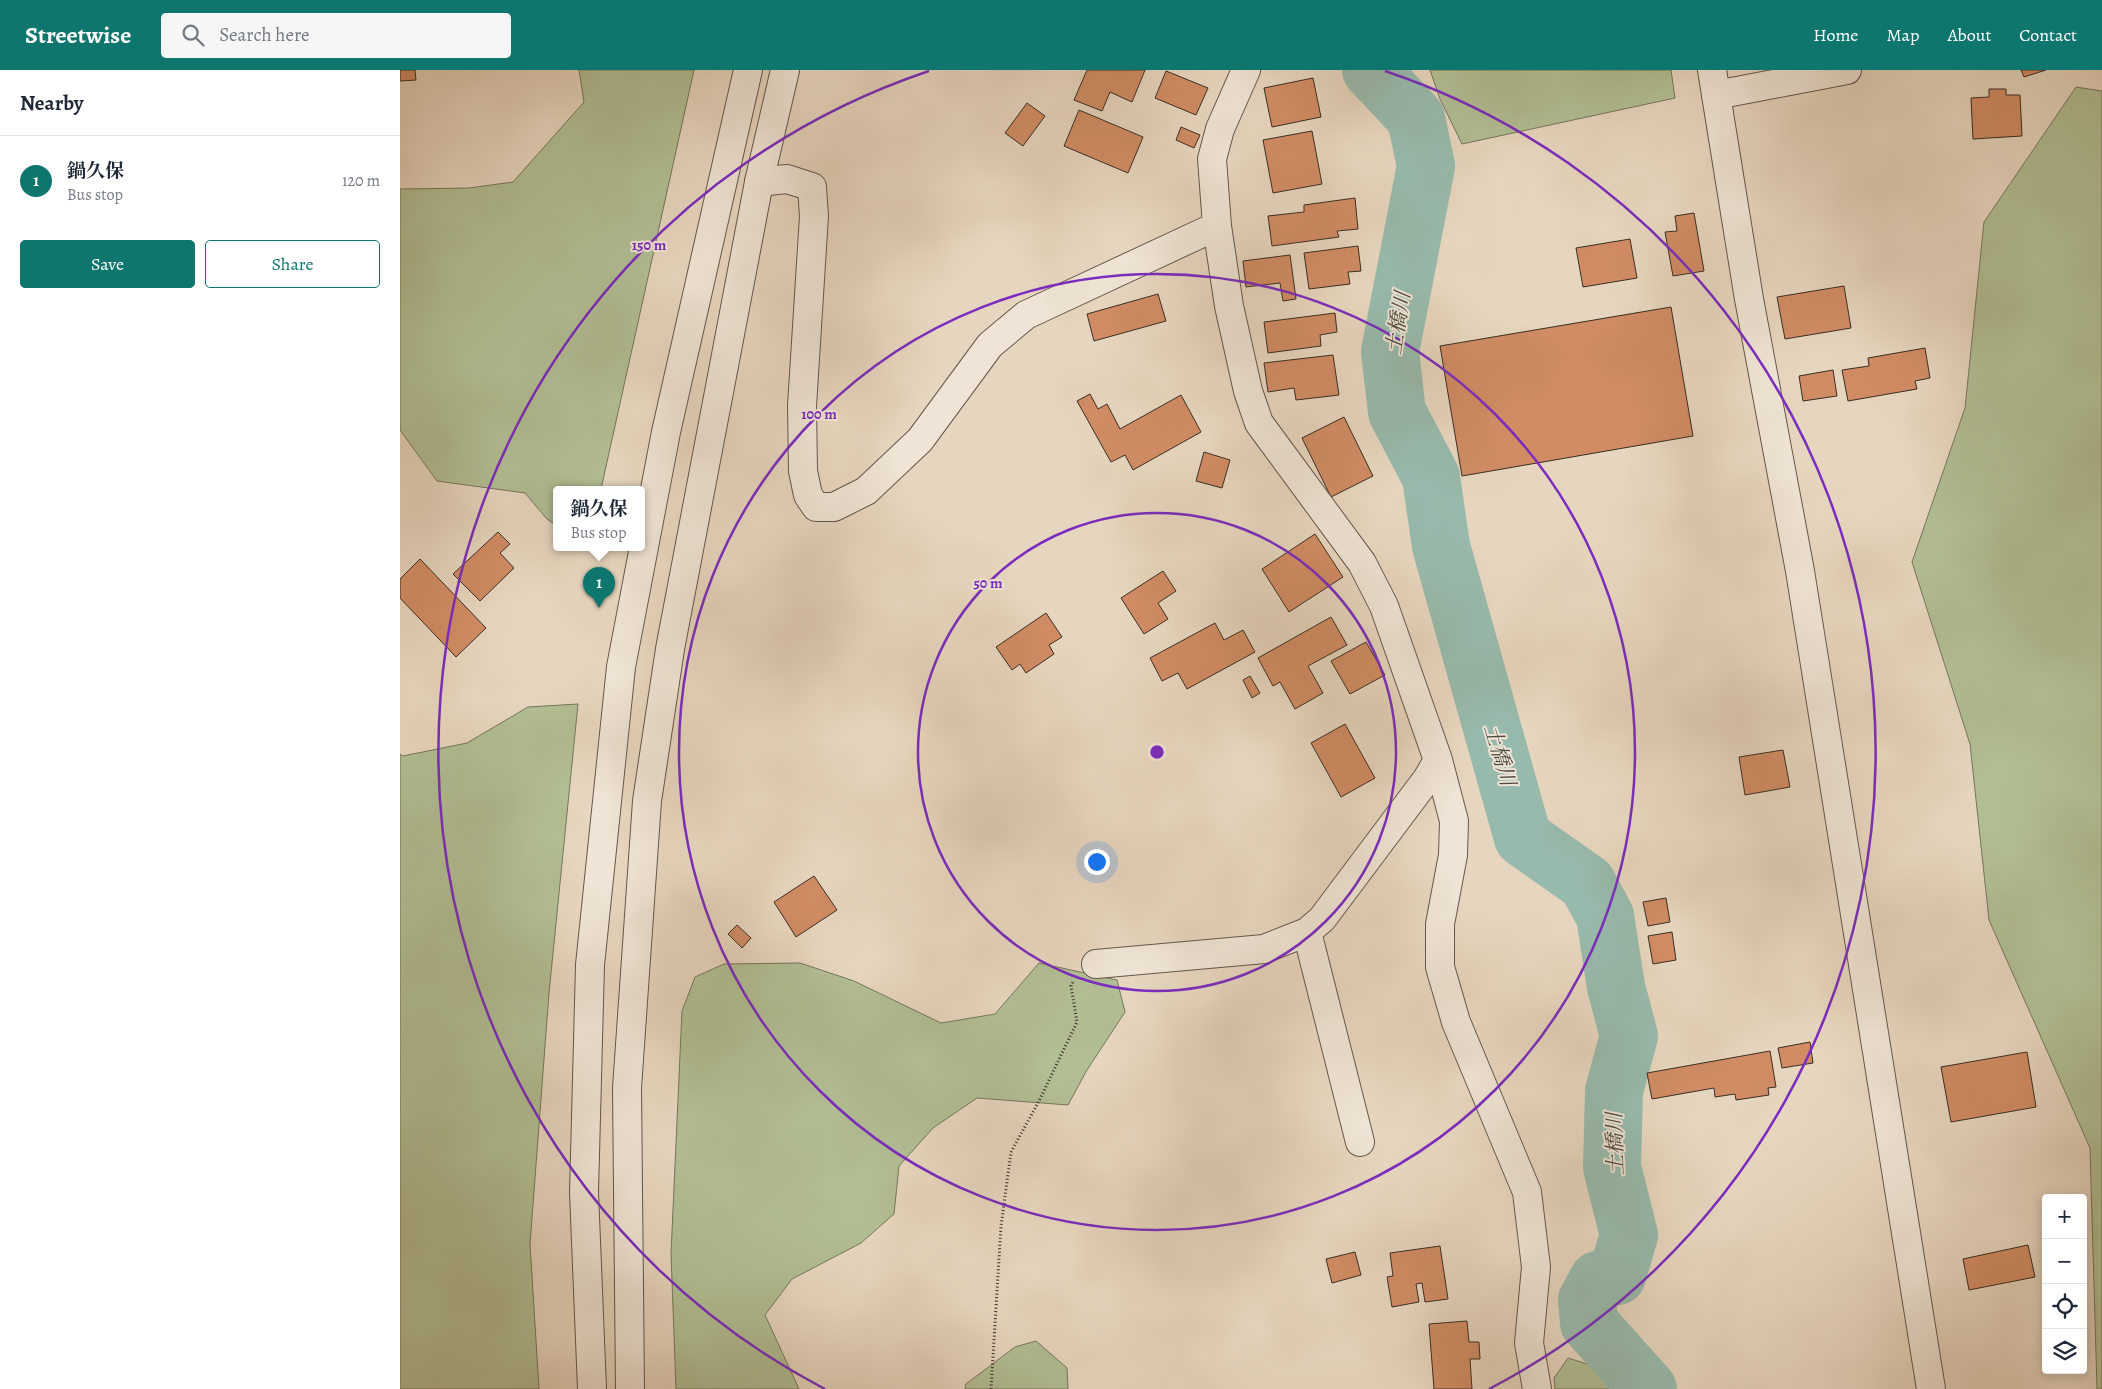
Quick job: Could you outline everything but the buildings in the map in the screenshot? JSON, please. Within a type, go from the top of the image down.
[{"type":"street","points":[[645,542],[666,432],[748,70]]},
{"type":"street","points":[[630,1389],[627,1088],[647,801],[670,649],[759,182],[785,70]]},
{"type":"street","points":[[1246,70],[1220,129],[1212,160],[1217,226],[1229,306],[1248,391],[1259,423],[1362,563],[1384,606],[1438,760],[1454,821],[1453,854],[1440,924],[1440,967],[1456,1022],[1527,1192],[1536,1267],[1529,1343],[1537,1389]]},
{"type":"street","points":[[1847,70],[1714,82],[1749,299],[1800,572],[1931,1389]]},
{"type":"street","points":[[759,182],[787,179],[812,186],[814,216],[802,406],[803,471],[808,495],[816,507],[834,507],[866,491],[920,440],[990,346],[1026,315],[1217,226]]},
{"type":"street","points":[[592,1389],[584,1192],[590,965],[621,667],[643,551]]},
{"type":"street","points":[[1096,964],[1264,949],[1307,932],[1322,919],[1427,780],[1438,760]]},
{"type":"street","points":[[1307,932],[1360,1142]]},
{"type":"path","points":[[991,1389],[1001,1226],[1011,1152],[1039,1101],[1077,1022],[1071,986],[1078,974],[1096,964]]},
{"type":"green space","points":[[579,70],[694,70],[602,486],[553,486],[553,523],[547,519],[525,493],[437,481],[400,430],[400,189],[469,188],[513,182],[584,102]]},
{"type":"green space","points":[[1430,70],[1671,70],[1675,98],[1462,144],[1440,99]]},
{"type":"green space","points":[[2076,87],[2102,91],[2102,1389],[2097,1389],[2090,1148],[1989,920],[1970,744],[1912,562],[1965,408],[1984,222]]},
{"type":"green space","points":[[578,704],[549,993],[530,1244],[539,1389],[400,1389],[400,754],[403,756],[467,743],[528,707]]},
{"type":"green space","points":[[800,963],[854,981],[941,1023],[995,1014],[1039,963],[1117,980],[1125,1012],[1087,1070],[1068,1105],[977,1098],[933,1128],[899,1166],[894,1214],[861,1243],[792,1279],[765,1315],[799,1389],[676,1389],[671,1254],[682,1011],[695,977],[724,964]]},
{"type":"green space","points":[[1036,1341],[1067,1368],[1068,1389],[965,1389],[966,1384],[1015,1347]]},
{"type":"green space","points":[[1568,1358],[1603,1369],[1615,1389],[1555,1389],[1554,1378]]},
{"type":"waterway","name":"土橋川","points":[[1371,70],[1416,118],[1426,166],[1390,352],[1397,412],[1431,477],[1441,546],[1523,838],[1587,883],[1605,916],[1616,987],[1629,1036],[1614,1091],[1612,1167],[1629,1235],[1617,1276],[1598,1280],[1587,1300],[1589,1323],[1648,1389]]},
{"type":"place","name":"鍋久保","points":[[599,608]]}]
